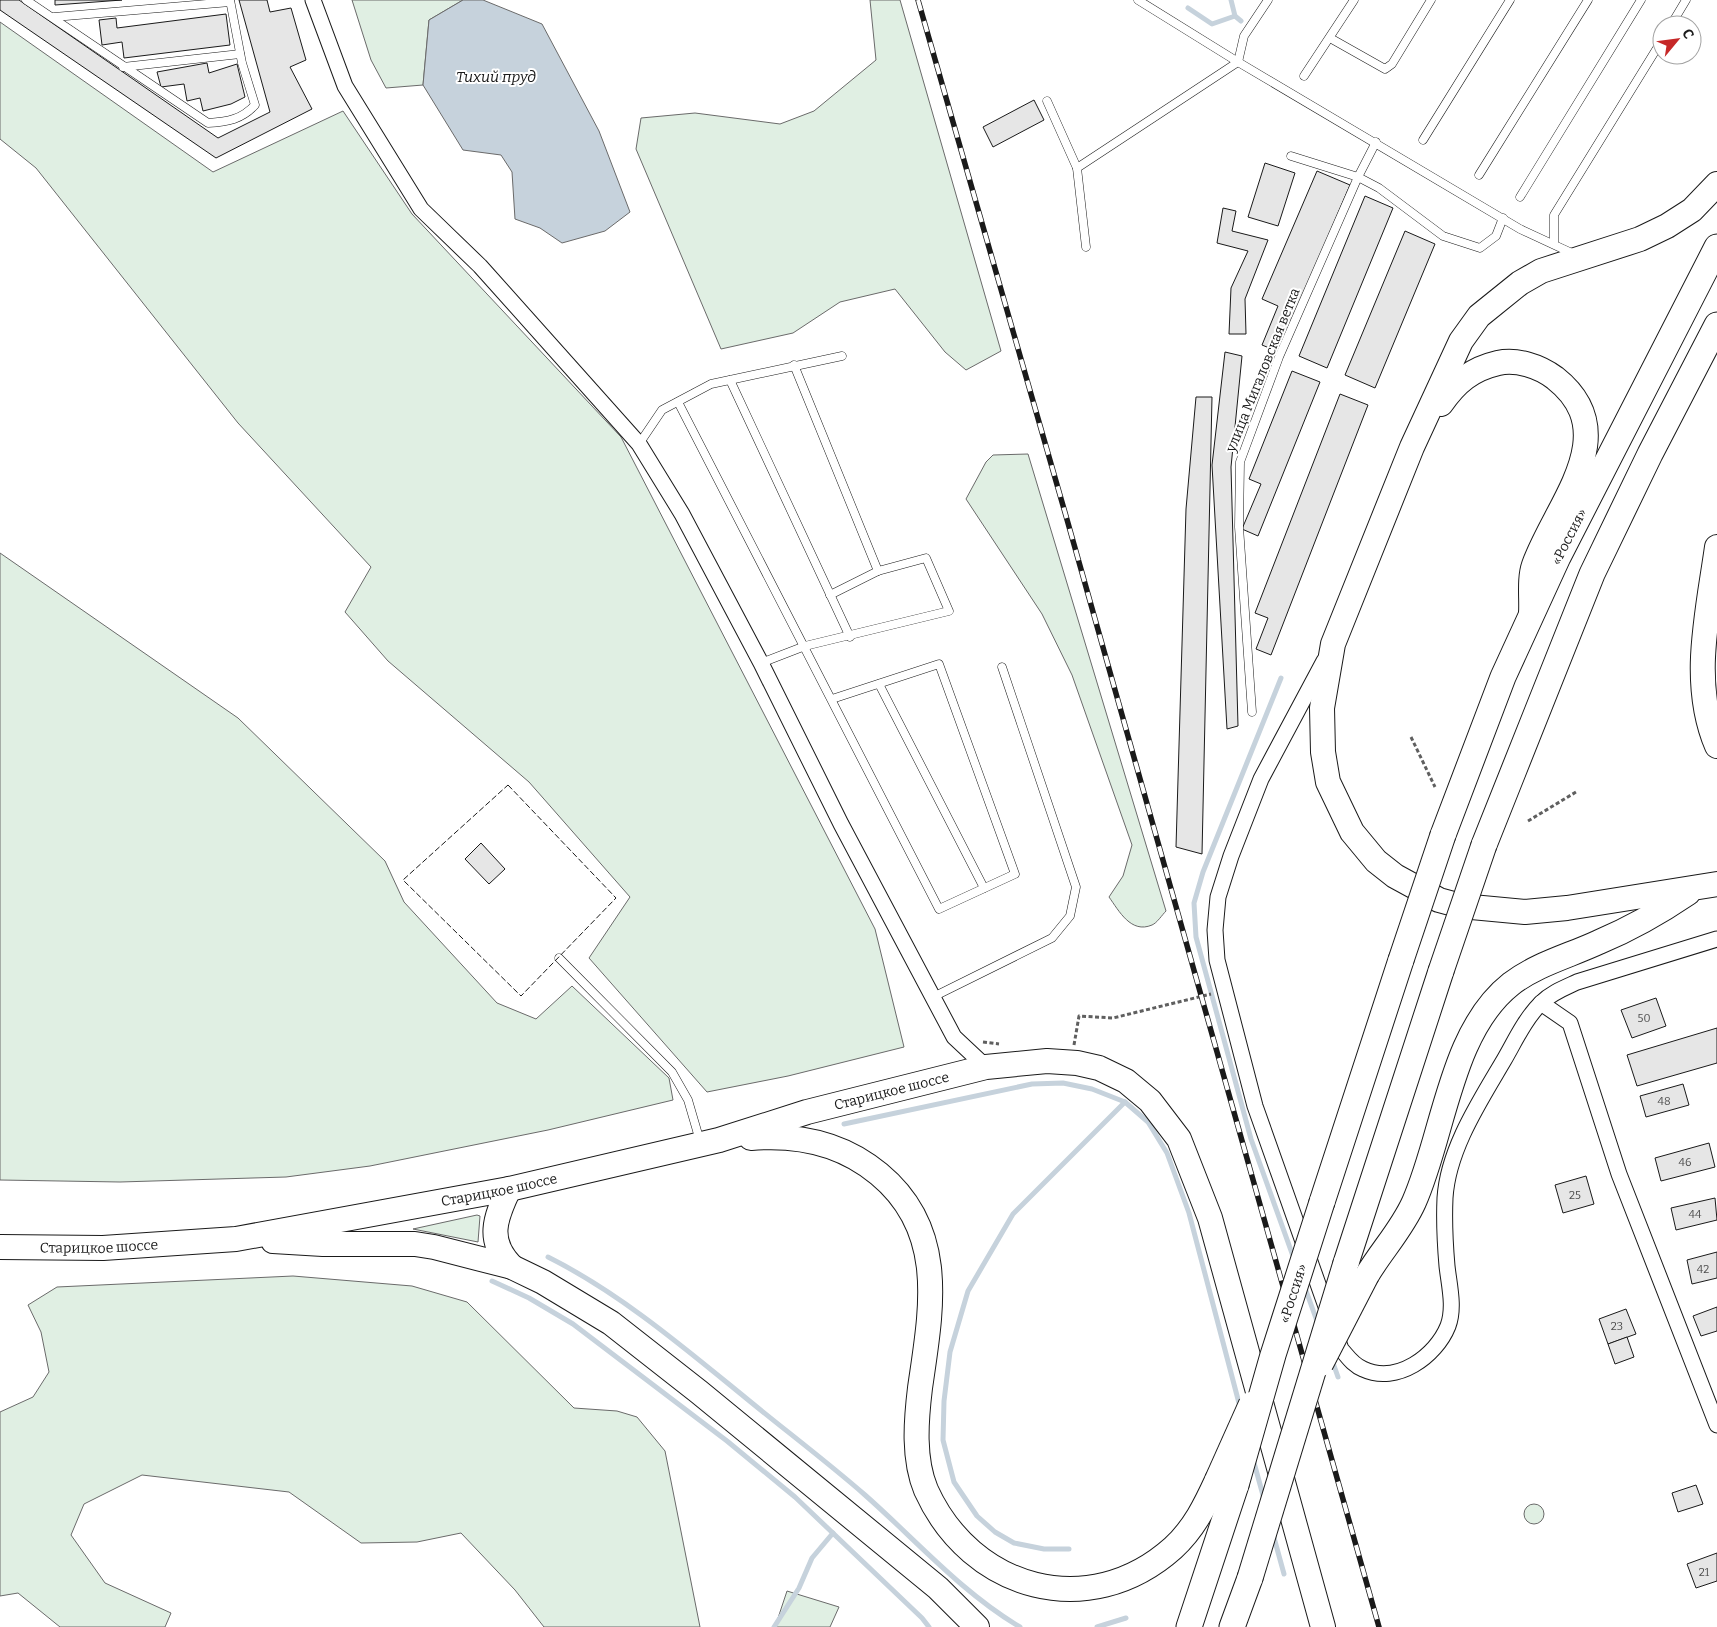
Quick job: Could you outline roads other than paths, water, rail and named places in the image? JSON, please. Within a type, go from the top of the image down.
[{"type":"highway","name":"«Россия»","points":[[1189,1627],[1226,1483],[1273,1355],[1443,835],[1503,676],[1531,614],[1618,437],[1717,248]]},
{"type":"highway","points":[[1232,1627],[1250,1578],[1346,1263],[1484,845],[1592,574],[1650,454],[1717,325]]},
{"type":"main road","points":[[1717,184],[1692,210],[1667,226],[1640,240],[1541,271],[1520,282],[1479,316],[1461,342],[1412,447],[1333,644],[1322,708],[1323,752],[1328,782],[1352,832],[1376,861],[1395,876],[1439,900],[1461,906],[1525,912],[1567,908],[1717,884]]},
{"type":"main road","points":[[1412,447],[1451,390],[1477,369],[1501,363],[1526,364],[1538,367],[1570,391],[1583,418],[1586,432],[1585,452],[1582,465],[1533,566],[1531,614]]},
{"type":"main road","points":[[1717,546],[1705,635],[1702,693],[1708,722],[1717,746]]},
{"type":"main road","points":[[1306,1392],[1367,1275],[1380,1253],[1397,1232],[1414,1202],[1467,1046],[1480,1018],[1497,996],[1540,966],[1620,933],[1669,906],[1693,889]]},
{"type":"main road","name":"Старицкое шоссе","points":[[0,1247],[103,1248],[236,1239],[509,1189],[710,1142],[807,1112],[986,1067],[1047,1061],[1077,1063],[1099,1068],[1126,1082],[1150,1101],[1179,1139],[1210,1218],[1323,1627]]},
{"type":"main road","points":[[710,1142],[787,1137],[826,1143],[858,1159],[882,1176],[894,1187],[910,1211],[924,1240],[930,1265],[931,1289],[930,1320],[917,1420],[919,1465],[926,1488],[943,1521],[958,1540],[976,1557],[1004,1574],[1044,1586],[1079,1588],[1118,1580],[1148,1566],[1175,1546],[1226,1483]]},
{"type":"main road","points":[[509,1189],[496,1217],[495,1233],[501,1255],[512,1268]]},
{"type":"main road","points":[[236,1239],[323,1244],[415,1244],[452,1250],[512,1268],[576,1300],[611,1323],[699,1392],[938,1588],[977,1627]]},
{"type":"street","points":[[313,0],[345,86],[421,209],[480,266],[639,444],[682,514],[761,663],[841,824],[954,1037],[986,1067]]},
{"type":"street","points":[[1333,644],[1261,779],[1231,856],[1218,897],[1215,930],[1217,960],[1255,1106],[1342,1348],[1351,1362],[1363,1369],[1386,1372],[1411,1366],[1430,1353],[1444,1334],[1451,1313],[1445,1225],[1445,1196],[1449,1174],[1460,1142],[1489,1086],[1526,1023],[1541,1003],[1557,991],[1577,982],[1717,939]]},
{"type":"street","points":[[1541,1003],[1570,1023],[1619,1174],[1717,1425]]},
{"type":"lane","points":[[26,0],[54,17],[123,67],[208,123],[226,122],[246,115],[255,105],[240,54],[230,1],[187,3],[54,17]]},
{"type":"lane","points":[[1138,0],[1238,62],[1502,218],[1582,258]]},
{"type":"lane","points":[[1077,168],[1238,62],[1244,36],[1268,0]]},
{"type":"lane","points":[[1304,76],[1354,0]]},
{"type":"lane","points":[[1330,38],[1385,69],[1392,64],[1431,0]]},
{"type":"lane","points":[[1423,140],[1510,0]]},
{"type":"lane","points":[[1479,175],[1588,0]]},
{"type":"lane","points":[[1520,197],[1641,0]]},
{"type":"lane","points":[[1677,15],[1686,0]]},
{"type":"lane","points":[[123,67],[240,54]]},
{"type":"lane","points":[[1554,244],[1554,215],[1652,56]]},
{"type":"lane","points":[[1047,101],[1077,168],[1086,247]]},
{"type":"lane","name":"улица Мигаловская ветка","points":[[1252,712],[1239,527],[1240,462],[1279,357],[1358,177],[1376,142]]},
{"type":"lane","points":[[1291,156],[1358,177],[1379,188],[1443,236],[1480,248],[1496,236],[1502,218]]},
{"type":"lane","points":[[639,444],[662,410],[711,384],[842,356]]},
{"type":"lane","points":[[794,365],[878,571]]},
{"type":"lane","points":[[730,380],[850,637]]},
{"type":"lane","points":[[678,402],[939,909],[1015,874],[940,664],[832,699]]},
{"type":"lane","points":[[761,663],[805,646],[850,637],[949,611],[926,558],[878,571],[830,595]]},
{"type":"lane","points":[[933,997],[1052,938],[1070,916],[1076,887],[1002,667]]},
{"type":"lane","points":[[879,684],[984,888]]},
{"type":"lane","points":[[559,958],[672,1072],[710,1142]]},
{"type":"water","name":"Тихий пруд","points":[[463,0],[483,0],[542,24],[599,131],[630,212],[605,231],[562,243],[540,228],[515,219],[512,172],[501,155],[463,150],[423,85],[429,20]]},
{"type":"waterway","points":[[1231,0],[1235,16],[1241,21]]},
{"type":"waterway","points":[[1188,8],[1212,24],[1235,16]]},
{"type":"waterway","points":[[1281,678],[1203,872],[1194,903],[1196,937],[1251,1139],[1294,1259]]},
{"type":"waterway","points":[[844,1124],[1032,1084],[1063,1083],[1092,1089],[1125,1102],[1148,1122],[1167,1153],[1189,1213],[1240,1407]]},
{"type":"waterway","points":[[1069,1549],[1044,1549],[1014,1543],[995,1532],[977,1516],[954,1482],[943,1440],[944,1401],[950,1352],[968,1291],[1013,1214],[1125,1102]]},
{"type":"waterway","points":[[548,1257],[599,1286],[672,1338],[850,1482],[958,1582],[998,1613],[1020,1627]]},
{"type":"waterway","points":[[492,1281],[529,1298],[573,1324],[727,1441],[795,1497],[922,1618],[929,1627]]},
{"type":"waterway","points":[[1304,1285],[1318,1324]]},
{"type":"waterway","points":[[1332,1360],[1338,1377]]},
{"type":"waterway","points":[[1253,1459],[1264,1499]]},
{"type":"waterway","points":[[774,1627],[799,1588],[812,1558],[833,1533]]},
{"type":"waterway","points":[[1273,1534],[1284,1574]]},
{"type":"waterway","points":[[1097,1627],[1126,1618]]},
{"type":"railway","points":[[918,0],[1066,516],[1379,1627]]}]
